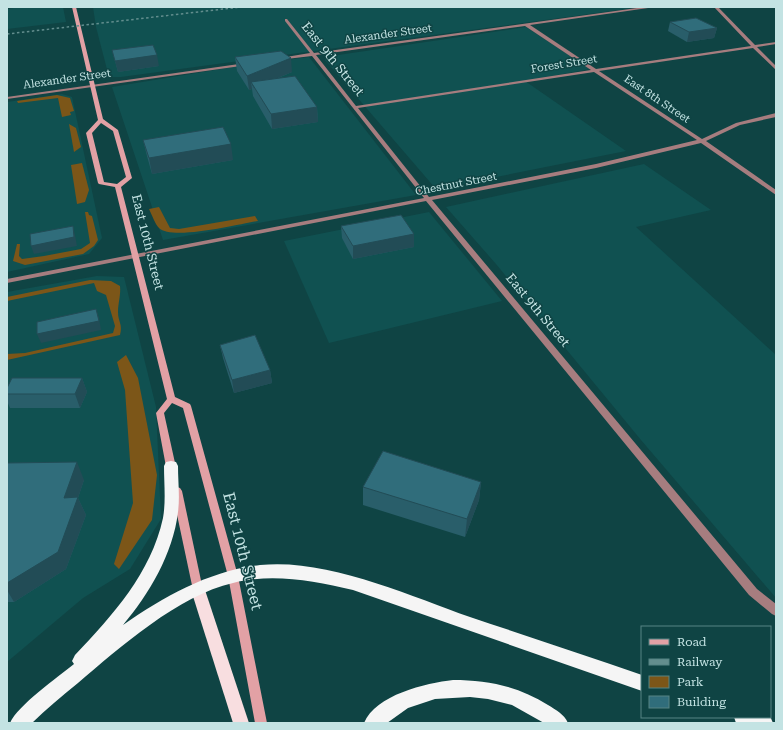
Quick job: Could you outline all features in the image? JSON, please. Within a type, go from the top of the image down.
[{"type":"highway","points":[[40,704],[104,636],[150,576],[162,546],[170,517],[171,466]]},
{"type":"highway","points":[[19,723],[105,650],[132,630],[198,590],[233,576],[280,572],[309,574],[365,587],[641,683]]},
{"type":"highway","points":[[198,590],[242,723]]},
{"type":"highway","points":[[373,723],[380,716],[408,699],[438,690],[470,687],[506,694],[540,710],[559,723]]},
{"type":"highway","points":[[746,718],[764,723]]},
{"type":"main road","points":[[74,7],[101,120]]},
{"type":"main road","name":"East 10th Street","points":[[101,120],[115,130],[129,178],[118,186],[101,183],[89,133],[101,120]]},
{"type":"main road","name":"East 10th Street","points":[[118,186],[171,399],[187,406],[233,576],[261,723]]},
{"type":"main road","points":[[171,399],[160,413],[198,590]]},
{"type":"street","name":"Alexander Street","points":[[275,60],[653,7]]},
{"type":"street","points":[[716,7],[776,68]]},
{"type":"street","name":"East 9th Street","points":[[286,20],[312,55],[356,107],[403,169],[430,199],[753,592],[776,611]]},
{"type":"street","name":"East 8th Street","points":[[526,25],[702,141],[776,193]]},
{"type":"street","name":"Forest Street","points":[[356,107],[776,43]]},
{"type":"street","name":"Alexander Street","points":[[7,98],[253,63]]},
{"type":"street","name":"Chestnut Street","points":[[7,281],[596,166],[702,141],[738,124],[776,115]]},
{"type":"shaded area","points":[[21,7],[63,7],[66,22],[7,29],[7,9]]},
{"type":"shaded area","points":[[93,7],[641,7],[121,77],[109,77],[96,27]]},
{"type":"shaded area","points":[[526,27],[590,69],[525,81],[626,151],[436,189],[325,60],[325,57]]},
{"type":"shaded area","points":[[309,57],[416,195],[163,240],[112,87],[233,67]]},
{"type":"shaded area","points":[[62,94],[72,97],[102,238],[89,254],[7,272],[7,102]]},
{"type":"shaded area","points":[[644,164],[711,210],[636,227],[776,355],[776,598],[641,440],[496,264],[446,207]]},
{"type":"shaded area","points":[[429,212],[502,301],[329,343],[284,241]]},
{"type":"shaded area","points":[[97,276],[124,277],[156,407],[161,519],[130,569],[83,598],[7,662],[7,292]]},
{"type":"green space","points":[[57,95],[70,98],[74,111],[70,112],[71,115],[62,117],[58,98],[18,103],[17,101]]},
{"type":"green space","points":[[69,124],[76,128],[81,147],[74,152]]},
{"type":"green space","points":[[82,163],[89,190],[85,202],[77,204],[71,165]]},
{"type":"green space","points":[[159,207],[170,228],[179,229],[255,216],[258,221],[191,232],[166,232],[159,228],[149,209]]},
{"type":"green space","points":[[85,212],[88,212],[89,215],[92,216],[98,240],[94,246],[83,254],[25,265],[13,261],[17,244],[20,244],[19,256],[22,259],[81,249],[90,243]]},
{"type":"green space","points":[[90,280],[111,281],[120,286],[118,315],[121,328],[120,335],[7,360],[7,354],[25,353],[113,333],[115,326],[106,295],[97,291],[94,283],[7,301],[7,297]]},
{"type":"green space","points":[[126,355],[138,378],[157,475],[152,520],[119,569],[114,564],[133,503],[125,390],[117,362]]},
{"type":"building","points":[[696,18],[717,28],[689,32],[670,22]]},
{"type":"building","points":[[153,45],[157,55],[115,61],[112,50]]},
{"type":"building","points":[[281,51],[291,58],[247,76],[235,57]]},
{"type":"building","points":[[295,76],[317,107],[271,114],[251,82]]},
{"type":"building","points":[[223,127],[231,144],[149,158],[143,140]]},
{"type":"building","points":[[401,215],[414,234],[353,246],[341,226]]},
{"type":"building","points":[[73,226],[74,237],[31,246],[30,234]]},
{"type":"building","points":[[96,309],[99,321],[37,334],[37,322]]},
{"type":"building","points":[[255,335],[270,370],[232,380],[220,345]]},
{"type":"building","points":[[12,378],[82,378],[75,394],[7,394],[7,388]]},
{"type":"building","points":[[383,451],[481,482],[467,519],[363,487]]},
{"type":"building","points":[[77,462],[64,498],[78,497],[58,552],[7,583],[7,463]]},
{"type":"railway","points":[[7,34],[241,7]]}]
